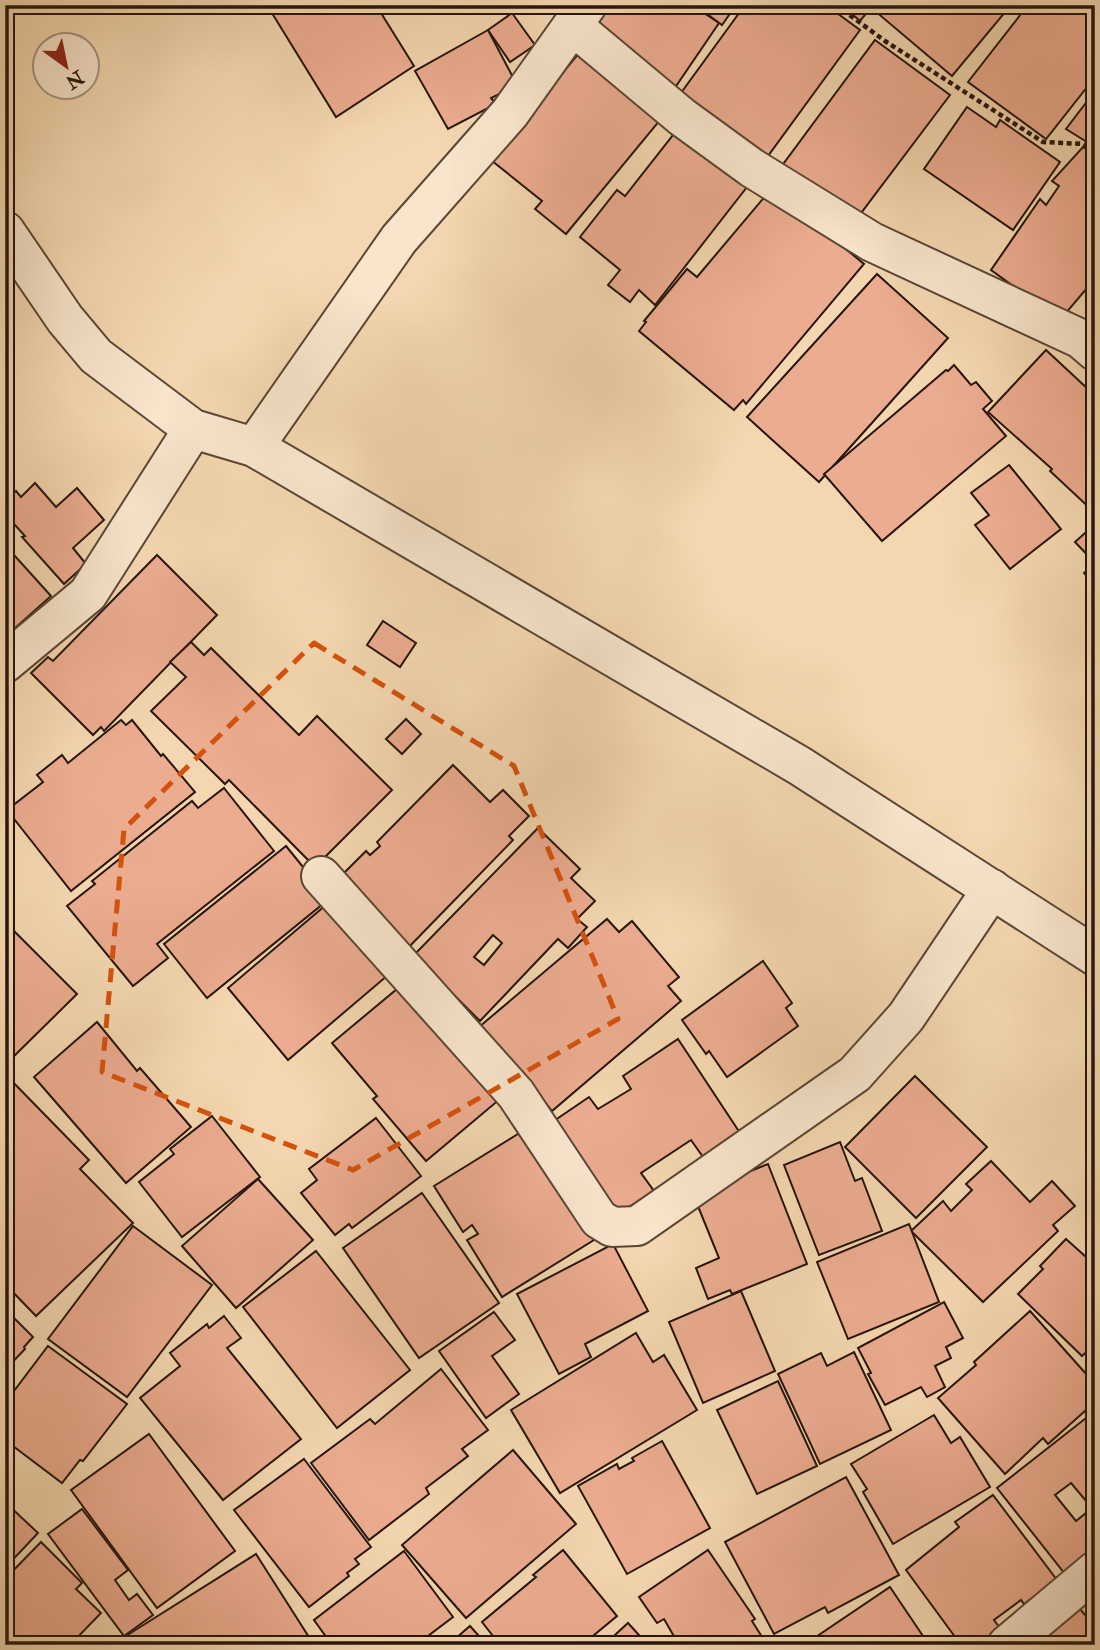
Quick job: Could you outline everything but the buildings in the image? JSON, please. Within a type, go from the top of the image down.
[{"type":"street","points":[[254,447],[399,239],[510,113],[580,15],[682,117],[752,168],[872,242],[1081,339],[1095,351]]},
{"type":"street","points":[[5,231],[65,318],[96,356],[193,429],[254,447],[800,766],[1095,956]]},
{"type":"street","points":[[5,663],[88,594],[193,429]]},
{"type":"street","points":[[321,876],[516,1094],[598,1219],[612,1227],[636,1226],[855,1074],[906,1017],[992,889]]},
{"type":"street","points":[[1007,1645],[1095,1571]]},
{"type":"path","points":[[836,5],[885,41],[1043,142],[1083,144],[1095,152]]},
{"type":"highlighted area","points":[[314,643],[514,766],[618,1019],[353,1170],[102,1072],[124,829]]}]
